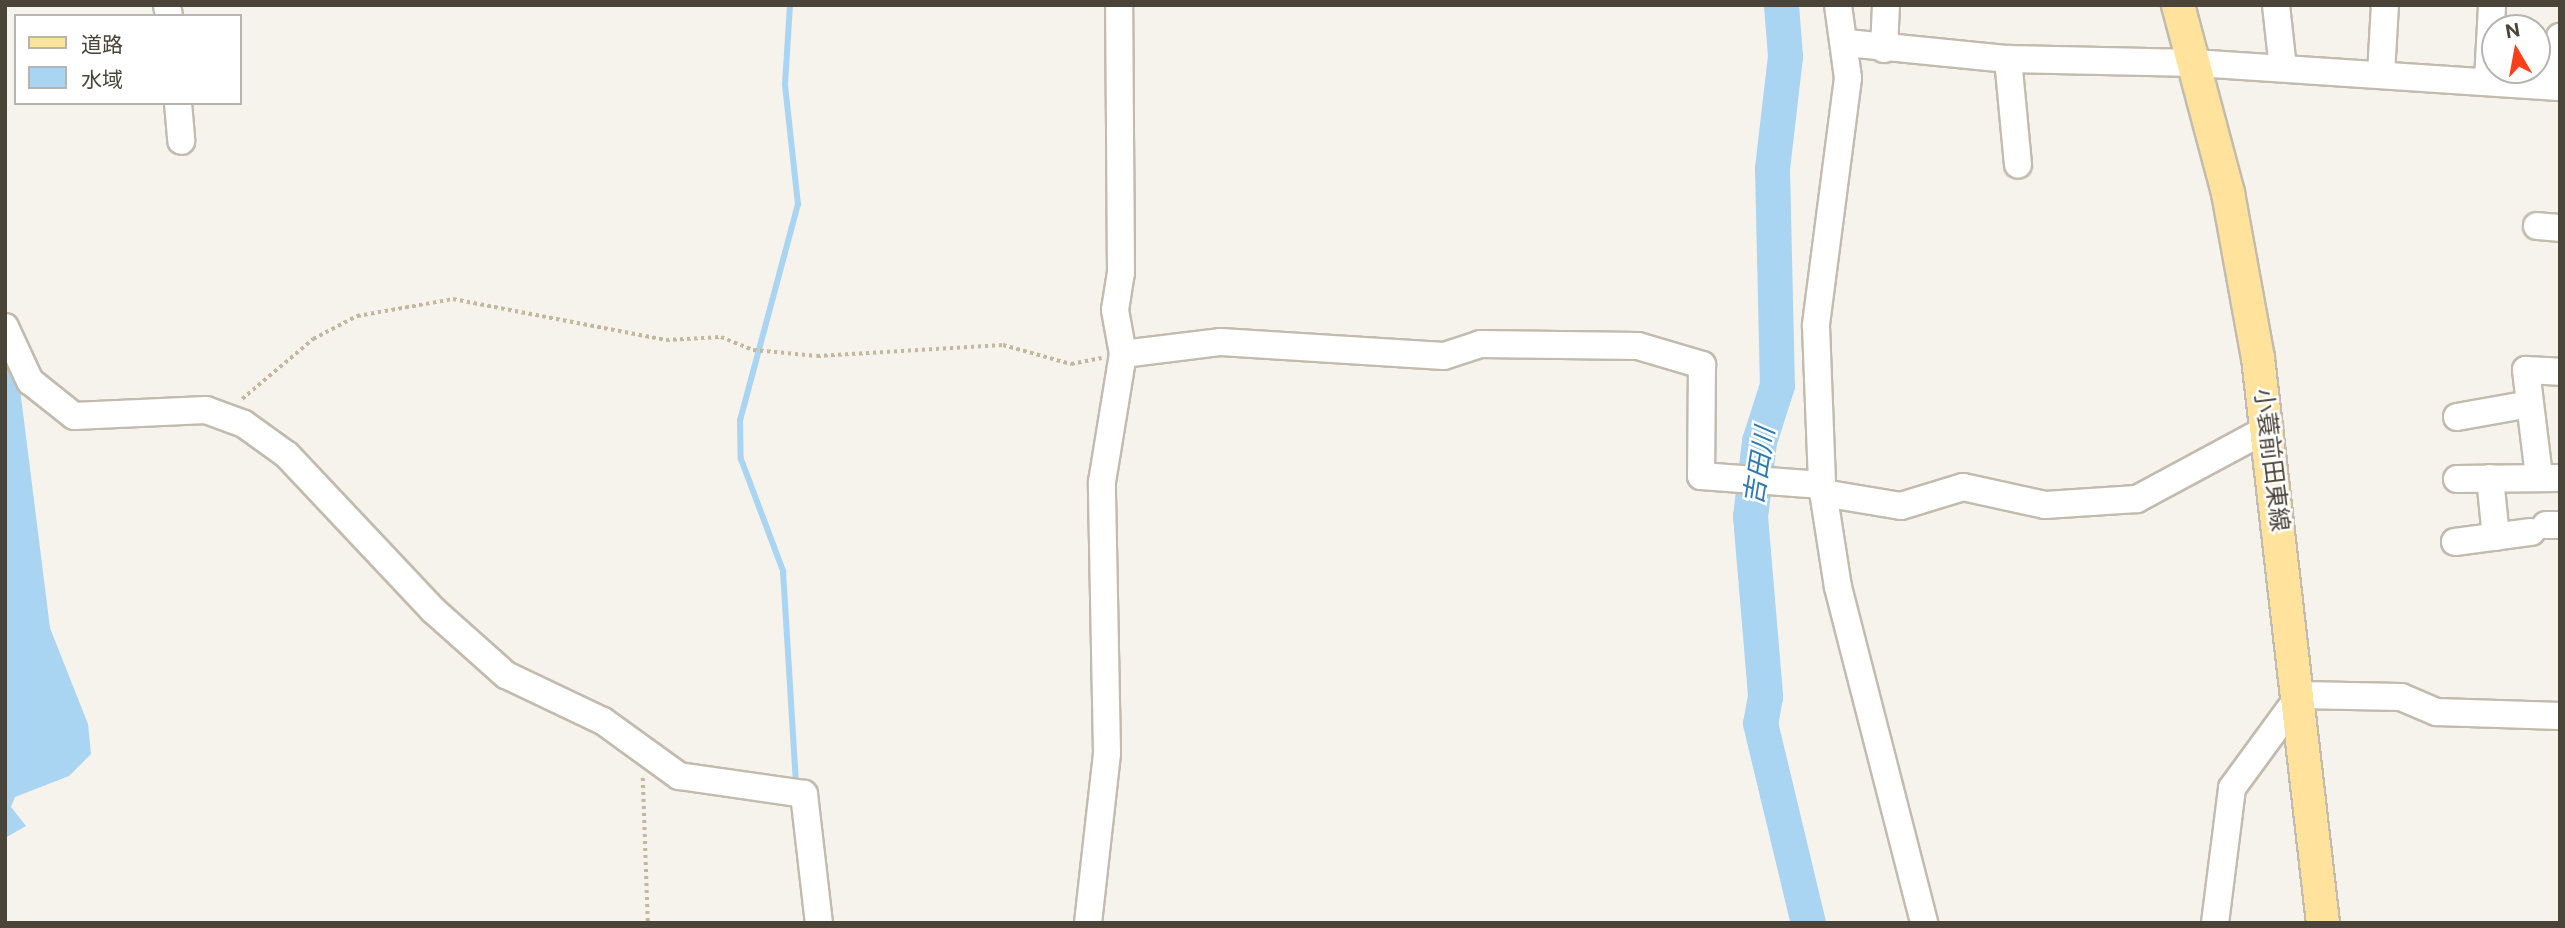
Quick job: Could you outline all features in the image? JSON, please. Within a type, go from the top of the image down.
[{"type":"main road","name":"小蓑前田東線","points":[[2178,5],[2228,193],[2269,428],[2323,923]]},
{"type":"street","points":[[1088,923],[1100,860],[1107,753],[1102,482],[1123,354],[1115,310],[1121,273],[1119,5]]},
{"type":"street","points":[[1838,5],[1847,43],[1843,153],[1816,326],[1822,489],[1838,587],[1924,923]]},
{"type":"street","points":[[1884,50],[1886,5]]},
{"type":"street","points":[[2276,5],[2283,68]]},
{"type":"street","points":[[2381,74],[2385,5]]},
{"type":"street","points":[[2533,84],[2556,86],[2560,37]]},
{"type":"street","points":[[1847,43],[1884,50],[2008,59],[2195,63],[2481,80]]},
{"type":"street","points":[[2008,59],[2018,165]]},
{"type":"street","points":[[178,105],[181,141]]},
{"type":"street","points":[[5,327],[30,381],[74,416],[206,410],[244,424],[287,455],[433,610],[506,675],[603,721],[643,755],[679,776],[804,794],[819,923]]},
{"type":"street","points":[[1123,354],[1221,342],[1444,356],[1480,344],[1572,341],[1678,354],[1702,365],[1701,476],[1724,475],[1790,482],[1900,506],[1963,487],[2045,505],[2137,499],[2269,428]]},
{"type":"street","points":[[2457,479],[2549,477],[2530,404],[2526,370],[2560,372]]},
{"type":"street","points":[[2457,416],[2530,404]]},
{"type":"street","points":[[2490,478],[2496,537]]},
{"type":"street","points":[[2455,542],[2546,527]]},
{"type":"street","points":[[2215,923],[2232,788],[2300,695],[2401,697],[2437,712],[2560,716]]},
{"type":"path","points":[[222,416],[313,339],[357,316],[416,302],[494,303],[584,326],[666,340],[722,337],[753,350],[817,356],[1003,345],[1071,364],[1123,354]]},
{"type":"path","points":[[643,755],[648,923]]},
{"type":"water","points":[[5,344],[19,381],[50,628],[88,724],[91,754],[69,776],[15,797],[11,807],[26,826],[5,838]]},
{"type":"waterway","points":[[790,5],[785,85],[798,204],[740,420],[741,459],[783,571],[796,782]]},
{"type":"waterway","name":"吉田川","points":[[1781,5],[1785,56],[1772,168],[1777,385],[1759,441],[1750,516],[1765,696],[1760,723],[1808,923]]}]
